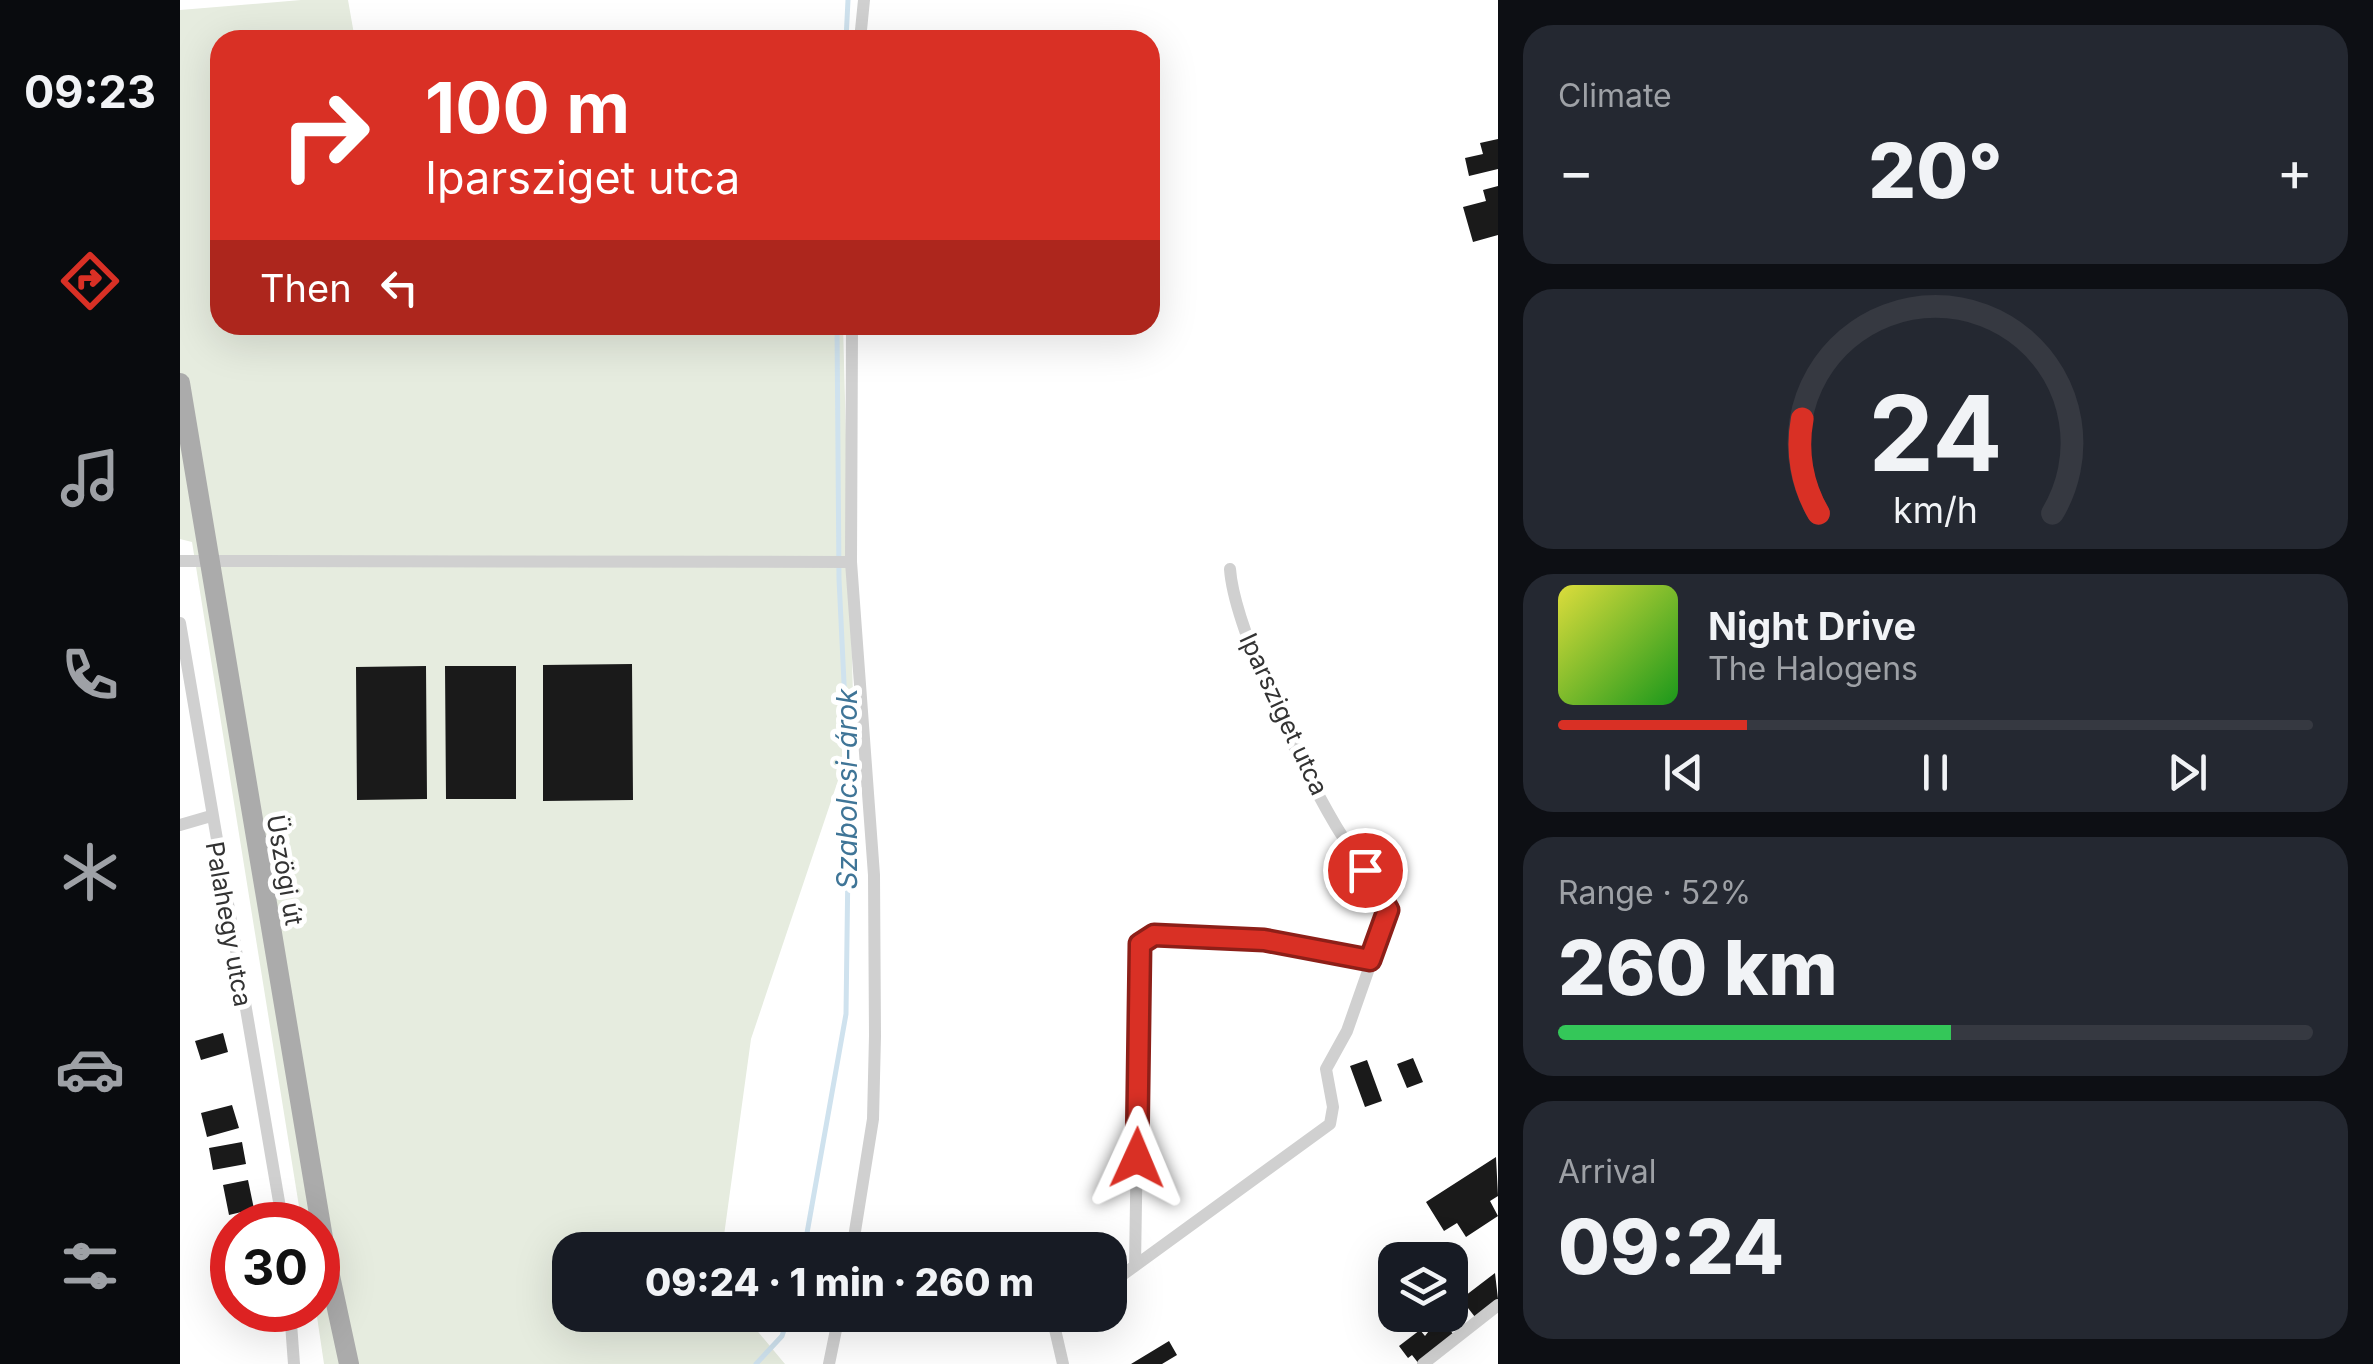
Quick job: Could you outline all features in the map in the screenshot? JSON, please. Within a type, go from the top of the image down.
[{"type":"main road","name":"Üszögi út","points":[[180,383],[206,561],[348,1364]]},
{"type":"street","points":[[861,30],[864,0]]},
{"type":"street","points":[[852,335],[843,562],[874,875],[875,1036],[873,1119],[855,1232]]},
{"type":"street","points":[[180,560],[843,562]]},
{"type":"street","name":"Iparsziget utca","points":[[1127,1272],[1324,1131],[1334,1107],[1326,1069],[1347,1031],[1387,918],[1387,904],[1333,821],[1237,612],[1230,570]]},
{"type":"street","name":"Palahegy utca","points":[[180,623],[279,1202]]},
{"type":"street","points":[[180,825],[211,816]]},
{"type":"street","points":[[1135,1266],[1140,944],[1154,935],[1264,940],[1370,960]]},
{"type":"street","points":[[1423,1364],[1498,1306]]},
{"type":"street","points":[[292,1332],[294,1364]]},
{"type":"street","points":[[829,1364],[836,1332]]},
{"type":"street","points":[[1055,1332],[1063,1364]]},
{"type":"shaded area","points":[[348,0],[353,30],[210,30],[210,335],[843,335],[854,733],[751,1039],[724,1232],[552,1232],[552,1332],[758,1332],[785,1364],[324,1364],[319,1332],[340,1332],[340,1202],[298,1202],[192,542],[180,539],[180,10]]},
{"type":"building","points":[[1498,139],[1498,169],[1469,176],[1465,158],[1483,154],[1480,143]]},
{"type":"building","points":[[1498,186],[1498,235],[1473,242],[1463,207],[1486,201],[1483,190]]},
{"type":"building","points":[[632,664],[633,800],[543,801],[543,665]]},
{"type":"building","points":[[426,666],[427,799],[357,800],[356,667]]},
{"type":"building","points":[[445,666],[516,666],[516,799],[446,799]]},
{"type":"building","points":[[223,1033],[228,1052],[201,1060],[195,1041]]},
{"type":"building","points":[[1413,1058],[1423,1082],[1407,1088],[1397,1064]]},
{"type":"building","points":[[1367,1060],[1382,1101],[1365,1107],[1350,1066]]},
{"type":"building","points":[[232,1105],[239,1128],[207,1137],[201,1113]]},
{"type":"building","points":[[242,1142],[246,1164],[213,1170],[209,1148]]},
{"type":"building","points":[[1496,1157],[1498,1196],[1490,1201],[1498,1216],[1466,1237],[1457,1223],[1444,1231],[1426,1202]]},
{"type":"building","points":[[248,1180],[253,1202],[226,1202],[223,1185]]},
{"type":"building","points":[[1495,1273],[1498,1299],[1475,1317],[1468,1308],[1468,1294]]},
{"type":"building","points":[[1417,1332],[1425,1336],[1428,1332],[1451,1332],[1455,1336],[1419,1364],[1399,1346]]},
{"type":"building","points":[[1169,1341],[1177,1355],[1162,1364],[1131,1364]]},
{"type":"waterway","name":"Szabolcsi-árok","points":[[846,30],[848,0]]},
{"type":"waterway","name":"Szabolcsi-árok","points":[[807,1232],[846,1014],[849,787],[839,579],[837,335]]},
{"type":"waterway","name":"Szabolcsi-árok","points":[[756,1364],[783,1332]]},
{"type":"route","points":[[1137,1158],[1140,944],[1154,935],[1264,940],[1370,960],[1388,910],[1365,870]]}]
